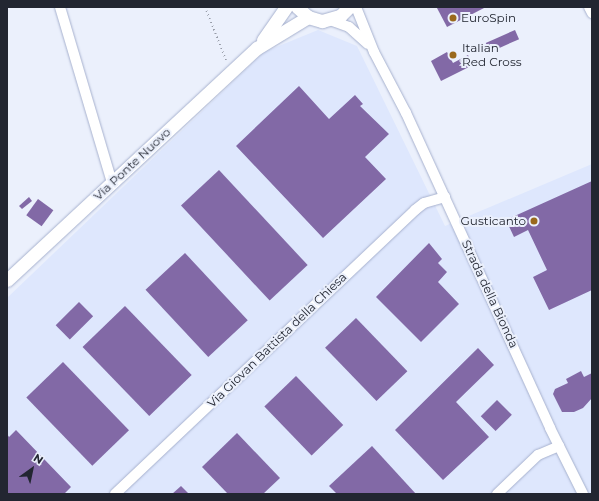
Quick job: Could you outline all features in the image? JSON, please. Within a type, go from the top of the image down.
[{"type":"street","points":[[60,7],[112,182]]},
{"type":"street","name":"Via Ponte Nuovo","points":[[257,48],[286,7]]},
{"type":"street","points":[[297,7],[308,17],[330,20],[340,16],[349,7]]},
{"type":"street","name":"Strada della Bionda","points":[[356,7],[374,52],[445,197],[582,494]]},
{"type":"street","points":[[589,7],[592,13]]},
{"type":"street","name":"Via Ponte Nuovo","points":[[7,280],[257,48],[308,17]]},
{"type":"street","name":"Strada della Bionda","points":[[330,20],[357,32],[374,52]]},
{"type":"street","name":"Via Giovan Battista della Chiesa","points":[[115,494],[415,210],[424,203],[445,197]]},
{"type":"street","points":[[497,494],[538,455],[559,446]]},
{"type":"path","points":[[205,7],[231,72]]},
{"type":"shaded area","points":[[318,30],[357,46],[445,226],[592,164],[592,494],[7,494],[7,298],[264,52]]},
{"type":"building","name":"EuroSpin","points":[[486,7],[447,27],[437,8]]},
{"type":"building","points":[[515,30],[519,39],[490,52],[486,43]]},
{"type":"building","points":[[447,52],[453,63],[468,55],[473,65],[441,81],[431,61]]},
{"type":"building","points":[[299,86],[329,119],[355,95],[363,104],[360,106],[389,134],[365,157],[386,179],[323,238],[236,146]]},
{"type":"building","points":[[219,170],[308,265],[270,301],[181,205]]},
{"type":"building","points":[[592,181],[592,290],[549,310],[533,277],[547,270],[528,230],[514,237],[506,220]]},
{"type":"building","points":[[29,197],[32,201],[22,209],[19,206]]},
{"type":"building","points":[[38,199],[53,210],[42,226],[26,215]]},
{"type":"building","points":[[429,243],[442,259],[438,263],[447,272],[438,282],[459,304],[421,342],[376,297]]},
{"type":"building","points":[[185,253],[248,320],[208,357],[146,290]]},
{"type":"building","points":[[79,302],[93,316],[70,339],[56,325]]},
{"type":"building","points":[[125,306],[192,375],[149,416],[83,347]]},
{"type":"building","points":[[356,318],[407,371],[376,401],[325,348]]},
{"type":"building","points":[[478,348],[494,365],[456,402],[489,437],[443,480],[395,430]]},
{"type":"building","points":[[63,362],[129,430],[92,466],[26,397]]},
{"type":"building","points":[[581,371],[584,377],[592,373],[592,398],[583,408],[574,412],[562,412],[553,394],[555,389],[568,383],[566,379]]},
{"type":"building","points":[[296,376],[343,425],[312,455],[264,407]]},
{"type":"building","points":[[497,400],[512,415],[496,431],[481,416]]},
{"type":"building","points":[[16,430],[71,487],[64,494],[7,494],[7,434],[9,437]]},
{"type":"building","points":[[237,433],[280,478],[263,494],[228,494],[202,467]]},
{"type":"building","points":[[372,446],[416,494],[337,494],[329,486]]},
{"type":"building","points":[[181,486],[189,494],[172,494]]},
{"type":"place","name":"EuroSpin","points":[[453,18]]},
{"type":"place","name":"Italian Red Cross","points":[[453,55]]},
{"type":"place","name":"Gusticanto","points":[[534,221]]}]
